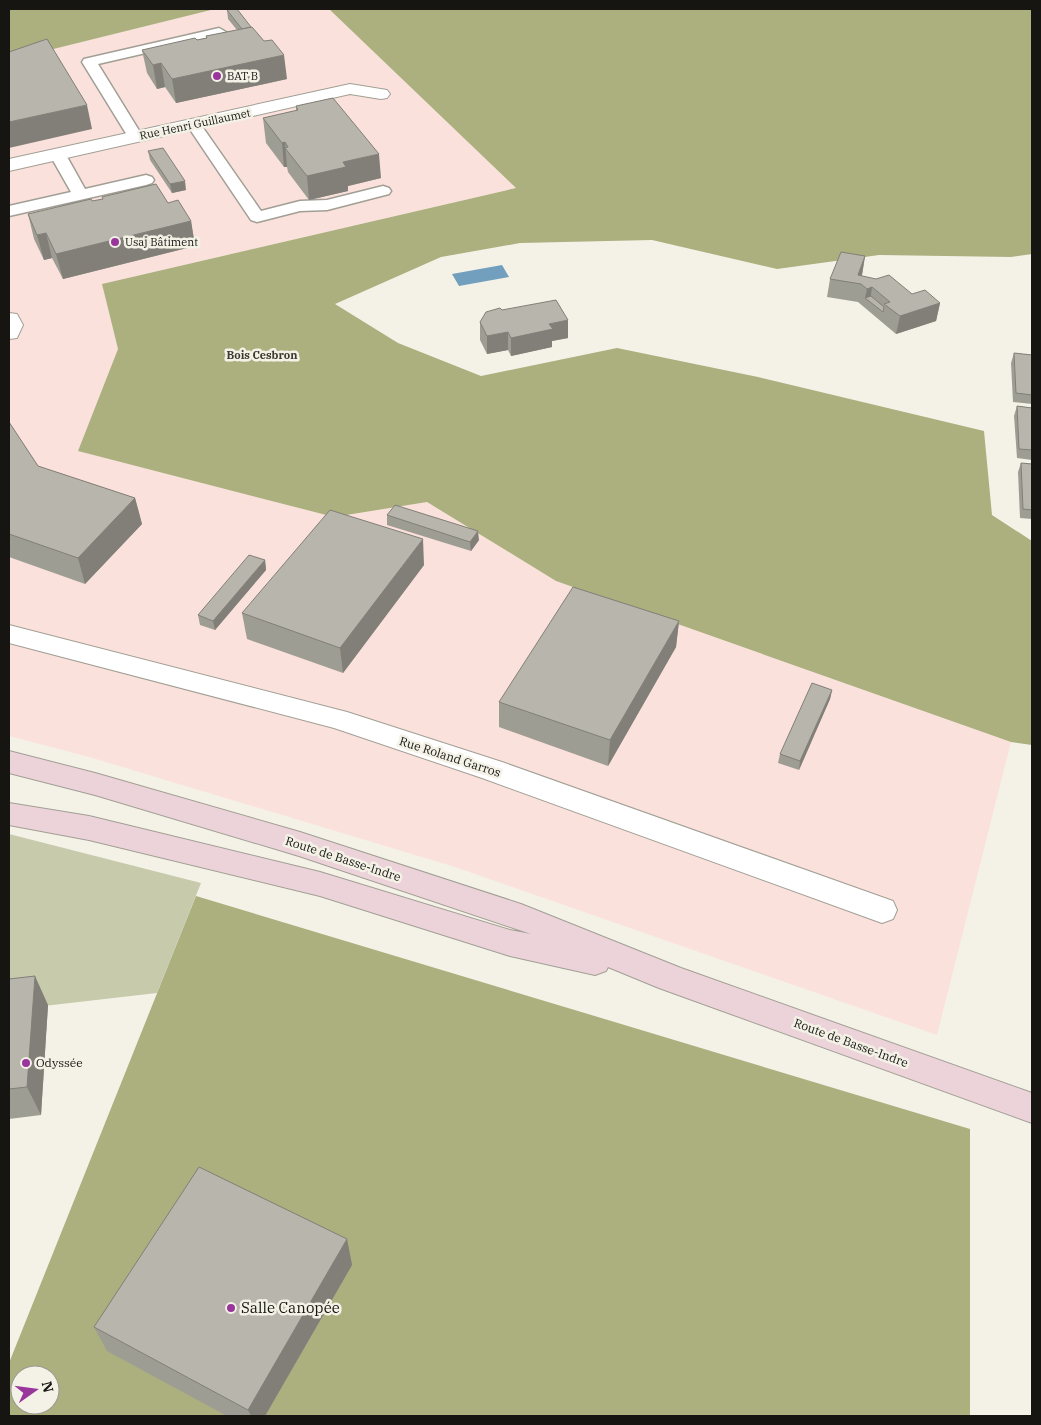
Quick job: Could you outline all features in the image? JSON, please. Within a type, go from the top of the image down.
[{"type":"main road","name":"Route de Basse-Indre","points":[[9,762],[96,784],[300,844],[520,917],[670,978],[1032,1108]]},
{"type":"main road","name":"Route de Basse-Indre","points":[[9,814],[88,828],[320,884],[510,943],[670,978]]},
{"type":"street","name":"Rue Henri Guillaumet","points":[[9,166],[350,90],[381,94]]},
{"type":"street","points":[[9,319],[12,325],[9,333]]},
{"type":"street","name":"Rue Roland Garros","points":[[9,634],[336,719],[492,770],[882,910]]},
{"type":"lane","points":[[135,138],[89,62],[219,32]]},
{"type":"lane","points":[[194,124],[257,217],[300,206],[327,205],[383,191]]},
{"type":"lane","points":[[58,155],[80,195]]},
{"type":"lane","points":[[9,211],[146,180]]},
{"type":"shaded area","points":[[215,9],[329,9],[516,188],[102,284],[118,349],[78,451],[334,517],[427,502],[556,581],[1011,742],[937,1035],[455,867],[89,757],[9,736],[9,60]]},
{"type":"green space","points":[[9,9],[215,9],[9,60]]},
{"type":"green space","points":[[329,9],[1032,9],[1032,254],[1011,257],[879,255],[777,269],[652,240],[520,243],[441,257],[335,304],[398,343],[481,376],[617,348],[758,377],[984,431],[992,515],[1032,541],[1032,745],[1011,742],[556,581],[427,502],[334,517],[78,451],[118,349],[102,284],[516,188]]},
{"type":"green space","points":[[9,834],[201,883],[157,993],[9,1010]]},
{"type":"green space","points":[[196,896],[970,1129],[970,1416],[9,1416],[9,1363]]},
{"type":"water","points":[[502,265],[509,277],[459,286],[452,274]]},
{"type":"building","points":[[237,9],[251,27],[242,29],[227,10]]},
{"type":"building","points":[[252,27],[264,41],[272,40],[284,55],[172,79],[161,63],[153,65],[142,50],[195,38],[197,40],[207,38],[206,36]]},
{"type":"building","points":[[47,39],[87,105],[9,122],[9,52]]},
{"type":"building","points":[[333,98],[379,154],[343,162],[346,167],[307,176],[285,148],[288,147],[285,142],[282,143],[263,118],[298,110],[296,106]]},
{"type":"building","points":[[163,148],[185,181],[170,184],[148,151]]},
{"type":"building","points":[[156,184],[168,203],[178,200],[191,221],[56,254],[46,233],[37,235],[28,214],[91,199],[92,201],[103,199],[102,197]]},
{"type":"building","points":[[841,252],[865,256],[858,275],[876,279],[889,275],[912,294],[925,290],[940,303],[900,316],[884,304],[890,302],[872,287],[867,289],[861,284],[830,279]]},
{"type":"building","points":[[871,296],[884,307],[883,312],[865,298]]},
{"type":"building","points":[[556,300],[568,320],[549,324],[553,329],[511,338],[508,332],[487,336],[480,322],[486,312],[500,308],[502,310]]},
{"type":"building","points":[[1014,353],[1032,355],[1032,395],[1016,393]]},
{"type":"building","points":[[1017,406],[1032,408],[1032,450],[1019,449]]},
{"type":"building","points":[[9,422],[38,466],[135,498],[78,558],[9,534]]},
{"type":"building","points":[[1021,463],[1032,464],[1032,510],[1023,509]]},
{"type":"building","points":[[395,505],[478,531],[470,542],[387,515]]},
{"type":"building","points":[[330,510],[423,539],[340,648],[242,613]]},
{"type":"building","points":[[249,555],[265,560],[213,621],[198,615]]},
{"type":"building","points":[[573,587],[679,621],[610,740],[499,702]]},
{"type":"building","points":[[812,683],[832,690],[800,761],[780,754]]},
{"type":"building","points":[[35,976],[27,1087],[9,1089],[9,979]]},
{"type":"building","name":"Salle Canopée","points":[[199,1167],[347,1239],[248,1410],[94,1327]]},
{"type":"place","name":"BAT B","points":[[217,76]]},
{"type":"place","name":"Usaj Bâtiment","points":[[115,242]]},
{"type":"place","name":"Odyssée","points":[[26,1063]]},
{"type":"place","name":"Salle Canopée","points":[[231,1308]]},
{"type":"district","name":"Bois Cesbron","points":[[262,355]]}]
